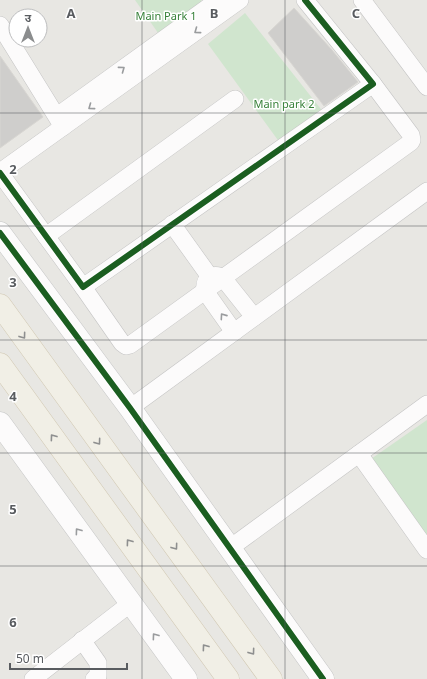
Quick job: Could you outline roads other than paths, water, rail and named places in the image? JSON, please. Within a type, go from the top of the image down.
[{"type":"main road","points":[[0,305],[271,679]]},
{"type":"main road","points":[[0,364],[228,679]]},
{"type":"street","points":[[240,0],[216,4],[60,122],[0,173],[122,343],[126,346],[130,345],[213,282],[412,140],[411,135],[305,0]]},
{"type":"street","points":[[362,0],[427,87]]},
{"type":"street","points":[[0,25],[60,122]]},
{"type":"street","points":[[83,287],[372,84]]},
{"type":"street","points":[[46,236],[235,99]]},
{"type":"street","points":[[0,158],[60,122]]},
{"type":"street","points":[[130,408],[427,191]]},
{"type":"street","points":[[172,224],[213,282],[234,332]]},
{"type":"street","points":[[0,233],[130,408],[323,679]]},
{"type":"street","points":[[213,282],[254,317]]},
{"type":"street","points":[[230,548],[427,404]]},
{"type":"street","points":[[0,423],[186,679]]},
{"type":"street","points":[[359,454],[427,550]]},
{"type":"street","points":[[33,679],[131,603]]},
{"type":"street","points":[[82,640],[98,663],[98,676],[94,679]]},
{"type":"park label","name":"Main Park 1","points":[[166,16]]},
{"type":"park label","name":"Main park 2","points":[[284,104]]}]
